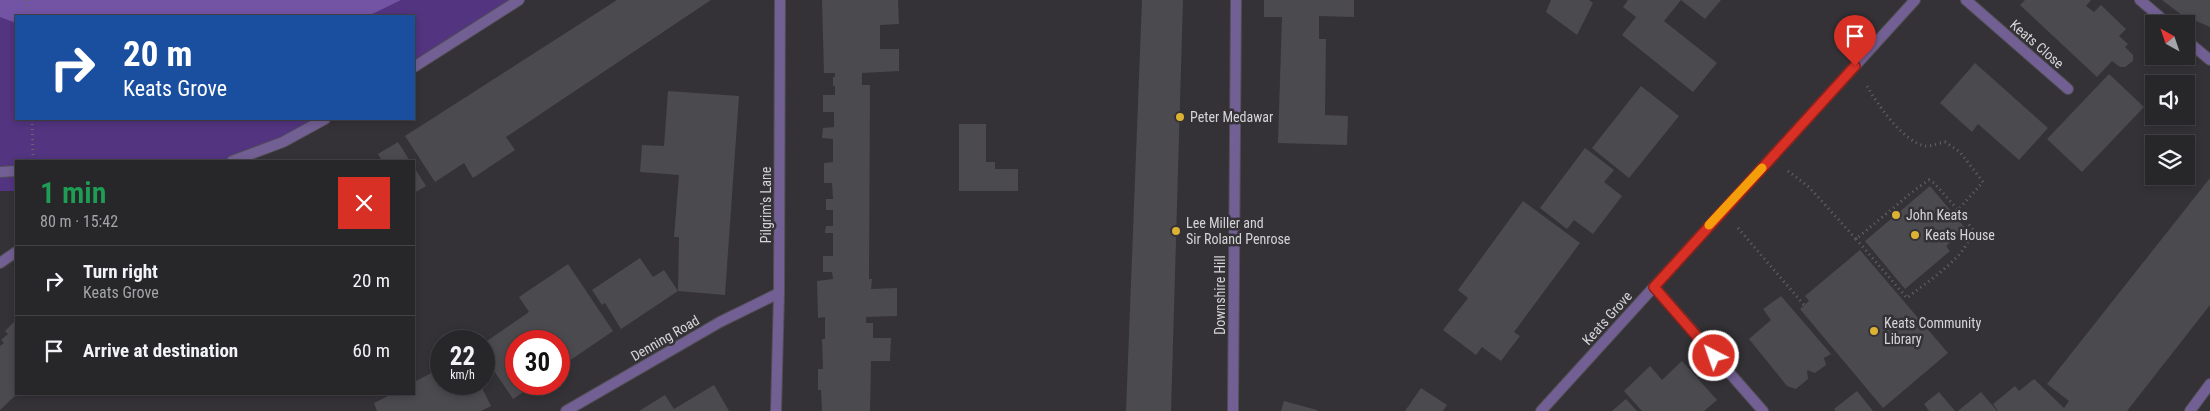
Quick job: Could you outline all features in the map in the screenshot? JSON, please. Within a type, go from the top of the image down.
[{"type":"street","points":[[415,66],[519,0]]},
{"type":"street","name":"Pilgrim's Lane","points":[[776,411],[779,293],[780,0]]},
{"type":"street","name":"Downshire Hill","points":[[1233,411],[1236,0]]},
{"type":"street","name":"Keats Grove","points":[[1541,411],[1915,0]]},
{"type":"street","name":"Keats Close","points":[[1966,0],[2068,88]]},
{"type":"street","points":[[2140,0],[2158,15]]},
{"type":"street","points":[[2195,48],[2210,60]]},
{"type":"street","points":[[235,160],[283,142],[323,120]]},
{"type":"street","points":[[0,172],[15,171]]},
{"type":"street","points":[[0,263],[15,253]]},
{"type":"street","points":[[1654,287],[1763,411]]},
{"type":"street","name":"Denning Road","points":[[566,411],[720,322],[779,293]]},
{"type":"street","points":[[2190,411],[2210,384]]},
{"type":"path","points":[[27,0],[28,15]]},
{"type":"path","points":[[1855,66],[1890,118],[1912,140],[1927,146],[1945,142],[1960,152],[1983,182],[1958,210]]},
{"type":"path","points":[[32,120],[33,160]]},
{"type":"path","points":[[1770,159],[1809,187],[1908,298],[1970,243],[1973,230],[1958,210],[1934,183],[1929,180],[1916,188],[1856,239]]},
{"type":"path","points":[[1723,210],[1804,305]]},
{"type":"shaded area","points":[[0,0],[519,0],[415,66],[415,15],[15,15],[15,120],[323,120],[234,160],[15,160],[15,191],[0,191]]},
{"type":"shaded area","points":[[0,0],[401,0],[370,15],[15,15],[15,23],[0,17]]},
{"type":"building","points":[[617,0],[711,0],[506,137],[515,150],[473,178],[464,163],[435,182],[405,136]]},
{"type":"building","points":[[822,0],[898,0],[899,24],[880,25],[880,49],[899,49],[899,71],[862,73],[862,85],[870,85],[869,279],[872,279],[871,289],[897,288],[897,316],[866,317],[866,323],[873,323],[873,338],[891,338],[890,361],[871,361],[870,411],[822,411],[821,390],[818,390],[818,369],[823,369],[822,339],[825,339],[825,317],[818,318],[817,281],[833,279],[832,272],[823,272],[823,256],[833,256],[833,233],[825,233],[826,226],[833,226],[833,210],[826,210],[826,199],[833,199],[832,183],[824,183],[824,163],[833,162],[833,139],[822,138],[823,128],[834,127],[834,112],[823,112],[823,95],[835,95],[833,77],[835,77],[835,73],[824,73]]},
{"type":"building","points":[[1142,0],[1183,0],[1171,411],[1126,411]]},
{"type":"building","points":[[1264,0],[1354,0],[1354,17],[1319,16],[1319,39],[1326,39],[1325,115],[1348,116],[1347,145],[1278,143],[1282,17],[1264,17]]},
{"type":"building","points":[[1551,0],[1589,0],[1593,3],[1577,35],[1546,12]]},
{"type":"building","points":[[1628,0],[1681,0],[1664,21],[1717,63],[1693,92],[1622,35],[1636,17],[1623,7]]},
{"type":"building","points":[[1681,0],[1721,0],[1705,19]]},
{"type":"building","points":[[2025,0],[2091,0],[2086,6],[2094,12],[2101,5],[2126,29],[2119,36],[2128,44],[2125,47],[2133,55],[2133,61],[2125,67],[2120,67],[2112,61],[2097,77],[2020,5]]},
{"type":"building","points":[[2162,0],[2210,0],[2210,27],[2195,21],[2195,15],[2182,15]]},
{"type":"building","points":[[1975,63],[2048,128],[2019,160],[1978,124],[1972,132],[1940,103]]},
{"type":"building","points":[[2109,74],[2144,107],[2082,172],[2047,139]]},
{"type":"building","points":[[1641,86],[1679,116],[1629,178],[1592,148]]},
{"type":"building","points":[[668,91],[739,96],[725,295],[678,291],[679,237],[674,237],[679,175],[640,172],[642,145],[664,146]]},
{"type":"building","points":[[959,124],[986,124],[986,162],[995,162],[995,169],[1018,169],[1018,191],[959,191]]},
{"type":"building","points":[[398,142],[409,160],[381,160],[378,154]]},
{"type":"building","points":[[1585,148],[1614,170],[1604,182],[1622,196],[1593,234],[1574,220],[1567,229],[1540,208]]},
{"type":"building","points":[[415,169],[426,186],[415,192]]},
{"type":"building","points":[[2210,178],[2210,305],[2127,411],[1998,411],[1993,404],[2015,386],[2019,391],[2034,379],[2064,408],[2069,401],[2047,384]]},
{"type":"building","name":"Keats House","points":[[1930,186],[1966,229],[1946,246],[1950,251],[1905,289],[1865,241]]},
{"type":"building","points":[[1523,201],[1580,243],[1514,332],[1520,336],[1501,361],[1482,347],[1476,355],[1443,330],[1468,298],[1458,290]]},
{"type":"building","name":"Keats Community Library","points":[[1860,250],[1948,353],[1883,408],[1800,309],[1809,301],[1805,296]]},
{"type":"building","points":[[640,258],[653,277],[664,270],[678,291],[621,329],[605,303],[602,305],[592,290]]},
{"type":"building","points":[[568,264],[613,331],[570,360],[570,330],[505,330],[505,387],[495,372],[495,335],[529,312],[519,297]]},
{"type":"building","points":[[1781,296],[1831,354],[1824,358],[1826,365],[1815,373],[1807,370],[1808,379],[1796,389],[1787,386],[1749,339],[1771,320],[1763,309]]},
{"type":"building","points":[[15,321],[16,395],[0,410],[0,346],[4,343],[1,340],[8,334],[5,331]]},
{"type":"building","points":[[1682,361],[1717,400],[1704,411],[1642,411],[1624,391],[1650,366],[1662,380]]},
{"type":"building","points":[[430,374],[430,395],[486,395],[491,406],[481,411],[377,411],[374,403],[390,395],[415,395],[415,381]]},
{"type":"building","points":[[714,385],[729,411],[639,411],[665,395],[674,409]]},
{"type":"building","points":[[1421,388],[1447,405],[1443,411],[1405,411]]},
{"type":"building","points":[[1857,391],[1873,411],[1836,411],[1834,409]]},
{"type":"building","points":[[1939,392],[1955,411],[1929,411],[1924,404]]},
{"type":"building","points":[[1981,392],[1997,411],[1958,411]]},
{"type":"building","points":[[510,395],[519,395],[513,399]]},
{"type":"building","points":[[1626,399],[1637,411],[1612,411]]},
{"type":"building","points":[[1284,401],[1317,410],[1317,411],[1281,411]]},
{"type":"slow traffic","points":[[1709,225],[1762,168]]},
{"type":"place","name":"Peter Medawar","points":[[1180,117]]},
{"type":"place","name":"John Keats","points":[[1896,215]]},
{"type":"place","name":"Lee Miller and Sir Roland Penrose","points":[[1176,231]]},
{"type":"place","name":"Keats House","points":[[1915,235]]},
{"type":"place","name":"Keats Community Library","points":[[1874,331]]},
{"type":"route","points":[[1714,356],[1654,287],[1855,66]]}]
